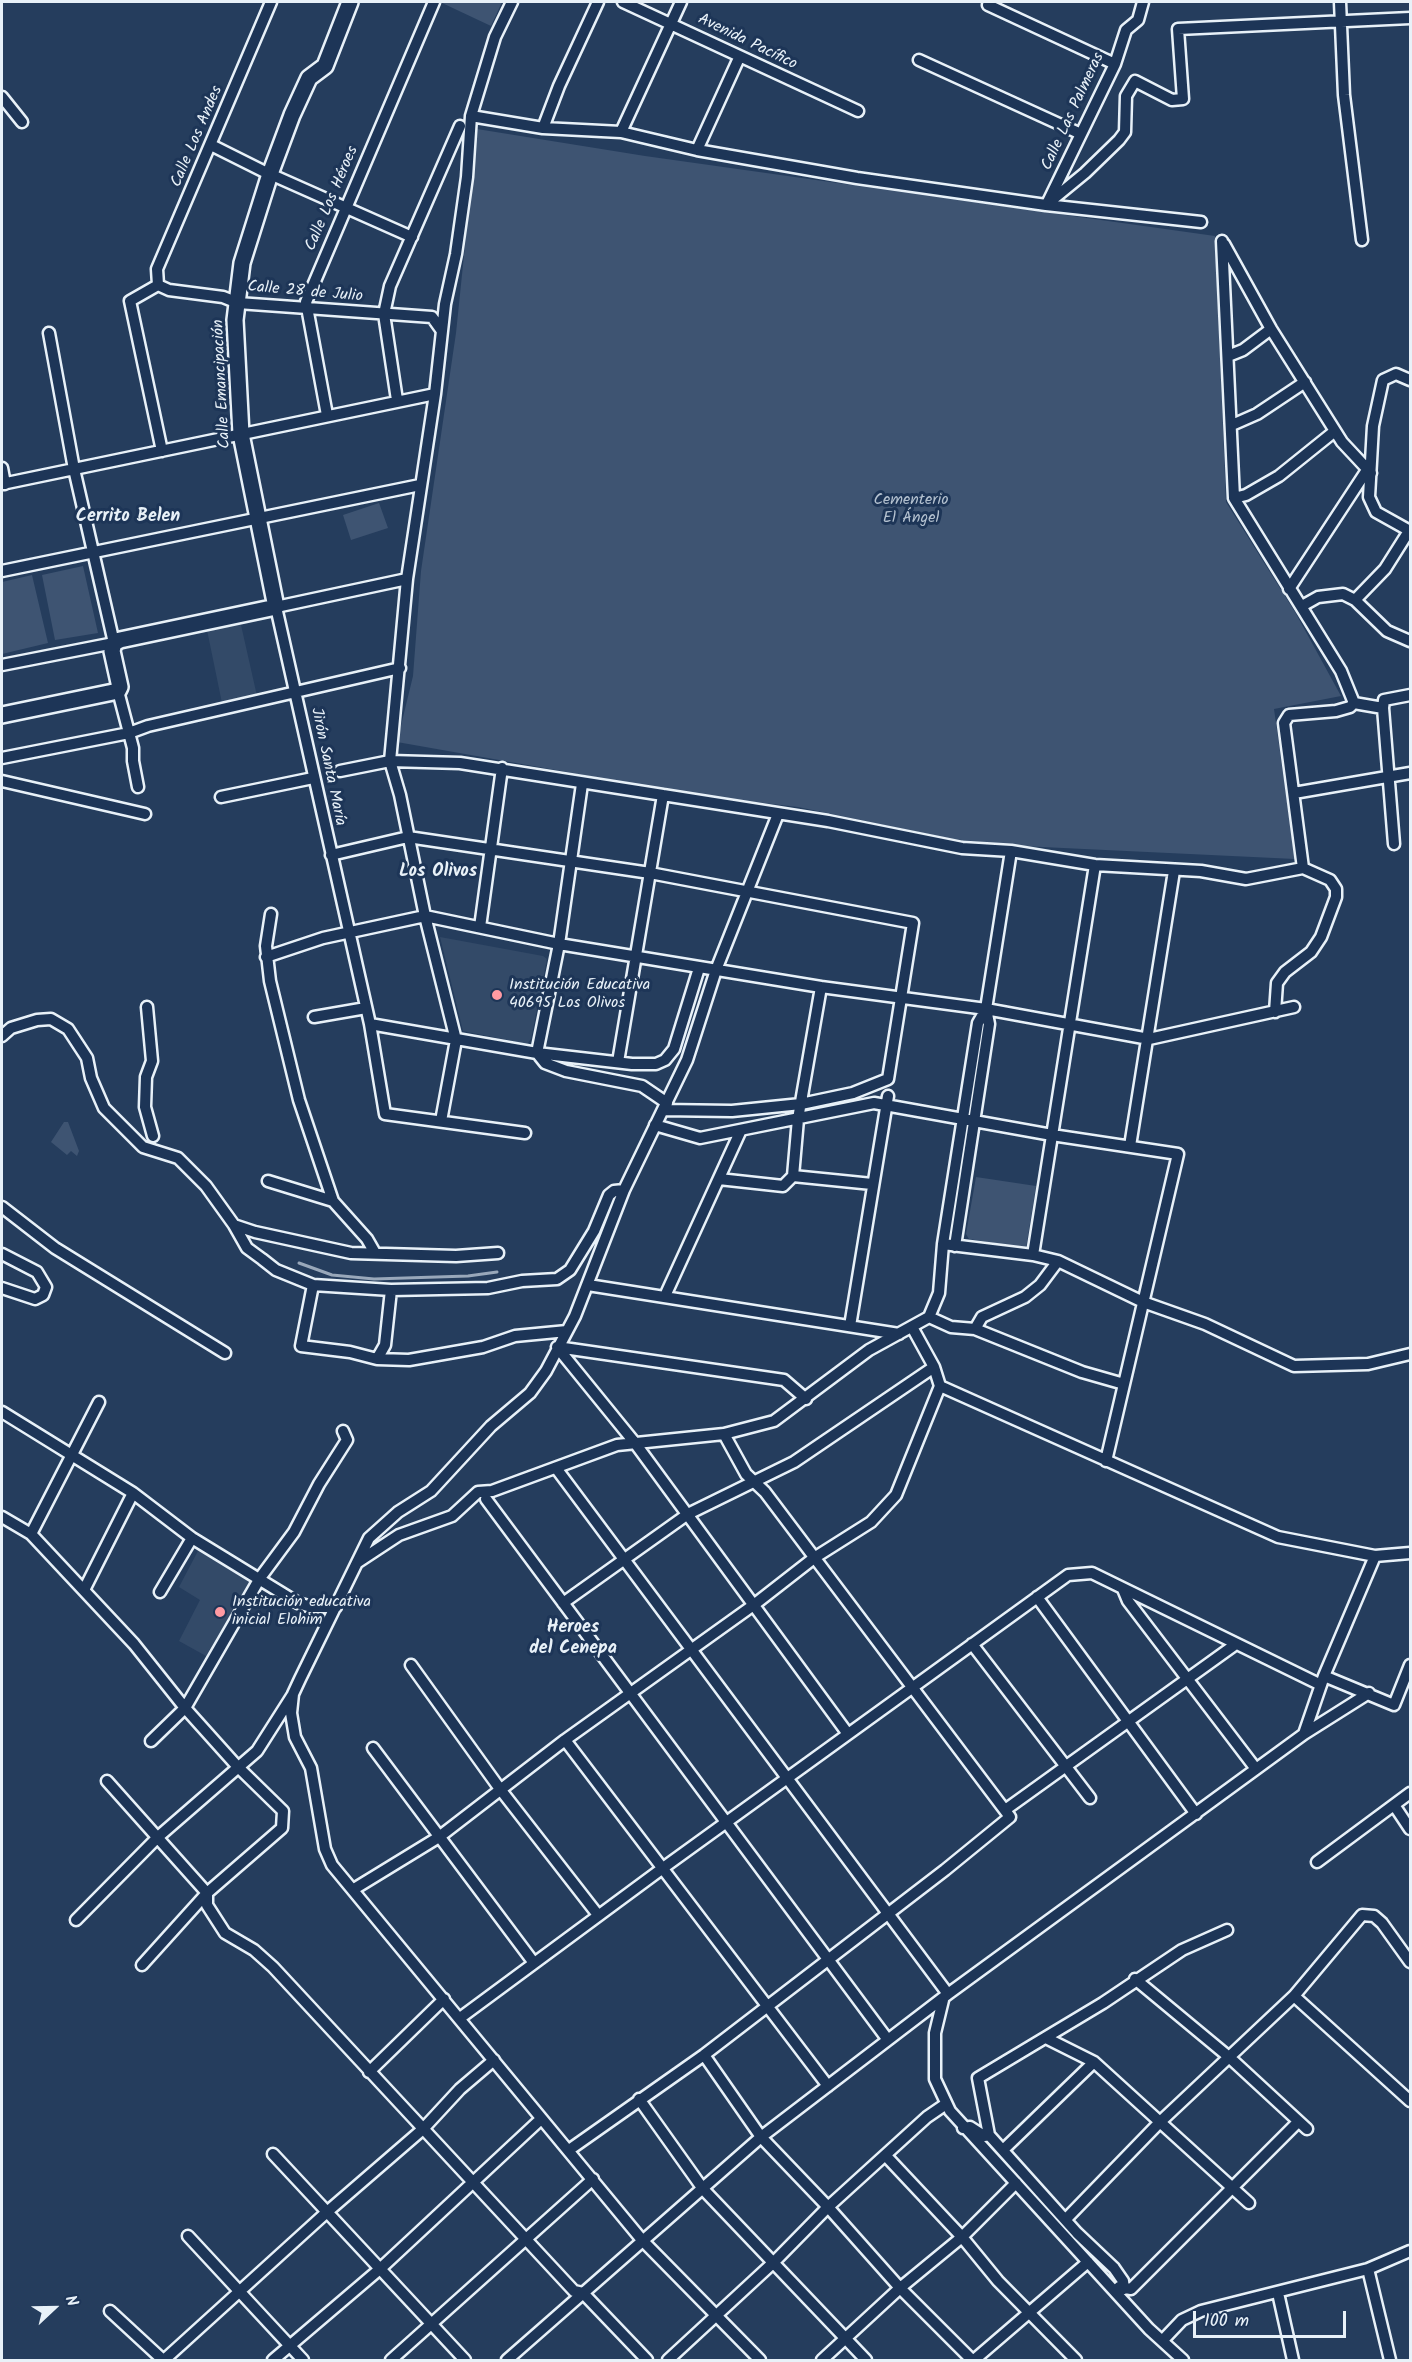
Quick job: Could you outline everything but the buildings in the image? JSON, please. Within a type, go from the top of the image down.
[{"type":"street","name":"Calle Los Andes","points":[[158,285],[157,269],[271,2]]},
{"type":"street","name":"Calle Emancipación","points":[[276,607],[241,434],[235,320],[242,263],[266,172],[309,78],[325,66],[350,2]]},
{"type":"street","name":"Calle Los Héroes","points":[[327,415],[306,302],[434,2]]},
{"type":"street","points":[[512,2],[495,37],[471,116],[465,187],[407,579],[390,760],[456,1040],[441,1121],[525,1133]]},
{"type":"street","points":[[543,128],[559,86],[598,2]]},
{"type":"street","name":"Avenida Pacífico","points":[[623,2],[670,22],[739,58],[858,111]]},
{"type":"street","points":[[621,132],[681,2]]},
{"type":"street","name":"Calle Las Palmeras","points":[[1046,205],[1115,64],[1121,40],[1126,30],[1138,20],[1143,2]]},
{"type":"street","points":[[1340,2],[1344,95],[1362,240]]},
{"type":"street","points":[[988,5],[1115,64]]},
{"type":"street","points":[[1046,205],[1108,152],[1125,132],[1126,96],[1135,81],[1172,100],[1184,99],[1178,28],[1410,18]]},
{"type":"street","points":[[697,150],[739,58]]},
{"type":"street","points":[[919,60],[1081,134]]},
{"type":"street","points":[[2,97],[22,122]]},
{"type":"street","points":[[471,116],[543,128],[621,132],[697,150],[857,178],[1046,205],[1201,222]]},
{"type":"street","points":[[397,400],[384,314],[390,286],[460,126]]},
{"type":"street","points":[[211,145],[346,210],[412,237]]},
{"type":"street","points":[[1354,703],[1341,671],[1302,606],[1288,589],[1234,498],[1222,241],[1271,329],[1335,431],[1355,460],[1369,472]]},
{"type":"street","points":[[158,285],[130,301],[162,451]]},
{"type":"street","name":"Calle 28 de Julio","points":[[158,285],[169,290],[223,297],[238,303],[432,317],[442,331]]},
{"type":"street","points":[[1228,356],[1243,350],[1271,329]]},
{"type":"street","points":[[49,333],[74,469],[114,643],[112,651],[120,687],[118,692],[129,733],[138,787]]},
{"type":"street","points":[[1355,600],[1385,569],[1410,531],[1376,513],[1371,507],[1369,472],[1373,426],[1383,380],[1396,374],[1410,380]]},
{"type":"street","points":[[1232,425],[1257,414],[1305,382]]},
{"type":"street","points":[[2,468],[3,484],[397,400],[435,394]]},
{"type":"street","points":[[1234,498],[1246,495],[1279,476],[1335,431]]},
{"type":"street","points":[[1288,589],[1369,472]]},
{"type":"street","points":[[2,571],[93,550],[420,485]]},
{"type":"street","points":[[2,665],[407,579]]},
{"type":"street","points":[[1302,606],[1318,597],[1343,594],[1355,600],[1387,631],[1410,641]]},
{"type":"street","name":"Jirón Santa María","points":[[276,607],[370,1024],[385,1114],[441,1121]]},
{"type":"street","points":[[2,758],[129,733],[148,726],[400,668]]},
{"type":"street","points":[[2,715],[118,692]]},
{"type":"street","points":[[1394,844],[1383,708],[1384,700],[1410,695]]},
{"type":"street","points":[[1354,703],[1383,708]]},
{"type":"street","points":[[1303,868],[1284,723],[1286,718],[1336,711],[1350,707],[1354,703]]},
{"type":"street","points":[[340,771],[390,760],[502,768],[582,784],[778,814],[962,848],[1011,850],[1095,865],[1201,871],[1246,879],[1303,868],[1330,880],[1336,889],[1336,897],[1321,937],[1311,952],[1285,972],[1277,983],[1275,1012]]},
{"type":"street","points":[[480,927],[502,768]]},
{"type":"street","points":[[1294,793],[1410,773]]},
{"type":"street","points":[[221,797],[313,777]]},
{"type":"street","points":[[2,781],[145,814]]},
{"type":"street","points":[[537,1053],[559,944],[582,784]]},
{"type":"street","points":[[618,1062],[663,795]]},
{"type":"street","points":[[76,1920],[158,1837],[257,1751],[293,1694],[369,1538],[398,1512],[431,1491],[491,1426],[530,1393],[546,1371],[588,1286],[624,1190],[687,1060],[716,970],[778,814]]},
{"type":"street","points":[[331,855],[408,837],[650,873],[748,894],[914,923],[888,1079],[853,1093],[800,1106],[732,1111],[665,1107],[642,1086],[566,1071],[545,1063],[537,1053]]},
{"type":"street","points":[[355,1564],[399,1535],[452,1516],[478,1492],[492,1491],[617,1445],[724,1434],[774,1421],[869,1350],[929,1317],[939,1293],[975,1121],[989,1024],[986,1009],[1011,850]]},
{"type":"street","points":[[1033,1255],[1095,865]]},
{"type":"street","points":[[1130,1146],[1136,1101],[1149,1039],[1174,871]]},
{"type":"street","points":[[271,914],[266,957],[299,1100],[333,1201],[367,1239],[375,1253]]},
{"type":"street","points":[[266,957],[323,938],[425,916],[559,944],[699,968],[986,1009],[1149,1039],[1294,1007]]},
{"type":"street","points":[[370,1024],[537,1053],[649,1064],[665,1060],[674,1049],[699,968]]},
{"type":"street","points":[[719,1179],[783,1186],[793,1176],[800,1106],[821,987]]},
{"type":"street","points":[[147,1007],[152,1061],[146,1077],[145,1107],[153,1136]]},
{"type":"street","points":[[314,1017],[366,1008]]},
{"type":"street","points":[[949,1245],[978,1023],[986,1009]]},
{"type":"street","points":[[2,1036],[12,1028],[37,1020],[51,1019],[68,1029],[87,1058],[91,1078],[104,1108],[120,1121],[134,1140],[143,1147],[178,1158],[206,1186],[234,1225],[247,1248],[276,1270],[313,1285],[391,1290],[488,1288],[522,1281],[557,1279],[570,1270],[594,1232],[609,1195],[614,1191],[624,1190]]},
{"type":"street","points":[[656,1124],[700,1138],[887,1101],[975,1121],[1178,1154],[1106,1461]]},
{"type":"street","points":[[850,1326],[887,1101]]},
{"type":"street","points":[[665,1296],[741,1131]]},
{"type":"street","points":[[793,1176],[872,1184]]},
{"type":"street","points":[[268,1181],[333,1201]]},
{"type":"street","points":[[2,1207],[55,1248],[225,1353]]},
{"type":"street","points":[[234,1225],[255,1232],[351,1253],[409,1256],[498,1253]]},
{"type":"street","points":[[949,1245],[1033,1255],[1058,1262],[1143,1302],[1205,1324],[1294,1365],[1368,1364],[1410,1354]]},
{"type":"street","points":[[2,1254],[37,1272],[46,1287],[43,1295],[35,1299],[2,1288]]},
{"type":"street","points":[[975,1329],[982,1317],[1025,1297],[1040,1285],[1058,1262]]},
{"type":"street","points":[[313,1285],[301,1346],[350,1352],[376,1359],[410,1360],[483,1347],[515,1336],[567,1331]]},
{"type":"street","points":[[588,1286],[665,1296],[899,1334]]},
{"type":"street","points":[[376,1359],[385,1345],[391,1290]]},
{"type":"street","points":[[929,1317],[951,1327],[975,1329],[1082,1372],[1124,1384]]},
{"type":"street","points":[[354,1889],[439,1837],[565,1740],[755,1604],[814,1558],[871,1522],[896,1495],[940,1386],[934,1367],[912,1327]]},
{"type":"street","points":[[557,1347],[784,1380],[806,1399]]},
{"type":"street","points":[[557,1347],[688,1514],[848,1734]]},
{"type":"street","points":[[563,1604],[688,1514],[794,1462],[934,1367]]},
{"type":"street","points":[[940,1386],[1278,1537],[1375,1556],[1410,1553]]},
{"type":"street","points":[[32,1534],[70,1454],[99,1402]]},
{"type":"street","points":[[2,1412],[133,1493],[192,1538],[298,1603],[336,1607]]},
{"type":"street","points":[[151,1741],[185,1708],[260,1578],[294,1532],[319,1484],[347,1440],[343,1431]]},
{"type":"street","points":[[568,2150],[704,2055],[945,1870],[1010,1817],[756,1482],[746,1474],[724,1434]]},
{"type":"street","points":[[556,1468],[887,1913],[945,1997]]},
{"type":"street","points":[[84,1590],[133,1493]]},
{"type":"street","points":[[486,1499],[888,2040]]},
{"type":"street","points":[[2,1517],[32,1534],[134,1644],[185,1708],[237,1766],[283,1812],[282,1828],[207,1893],[142,1965]]},
{"type":"street","points":[[160,1592],[192,1538]]},
{"type":"street","points":[[1304,1734],[1323,1681],[1375,1556]]},
{"type":"street","points":[[460,2018],[1068,1575],[1092,1573],[1236,1644],[1323,1681],[1369,1693],[1394,1705],[1410,1665]]},
{"type":"street","points":[[1123,1589],[1128,1601],[1256,1769]]},
{"type":"street","points":[[1037,1597],[1196,1814]]},
{"type":"street","points":[[972,1644],[1090,1798]]},
{"type":"street","points":[[1005,1810],[1236,1644]]},
{"type":"street","points":[[411,1665],[500,1789],[598,1916]]},
{"type":"street","points":[[507,2361],[761,2137],[945,1997],[1256,1769],[1304,1734],[1369,1693]]},
{"type":"street","points":[[293,1694],[291,1713],[295,1737],[311,1768],[325,1849],[332,1865],[642,2240],[717,2314],[760,2361]]},
{"type":"street","points":[[565,1740],[828,2086]]},
{"type":"street","points":[[373,1748],[534,1963]]},
{"type":"street","points":[[107,1781],[207,1893],[207,1905],[225,1934],[254,1950],[273,1967],[526,2241],[574,2291],[583,2293],[647,2361]]},
{"type":"street","points":[[1317,1862],[1410,1793]]},
{"type":"street","points":[[1394,1805],[1410,1829]]},
{"type":"street","points":[[1066,2219],[1160,2122],[1294,1996],[1362,1915],[1374,1916],[1382,1923],[1410,1962]]},
{"type":"street","points":[[1183,2361],[1088,2262],[1073,2237],[1066,2219],[989,2135],[978,2078],[1046,2038],[1182,1950],[1227,1930]]},
{"type":"street","points":[[1109,2285],[1131,2289],[1231,2187],[1303,2125],[1229,2057],[1135,1979]]},
{"type":"street","points":[[1294,1996],[1410,2101]]},
{"type":"street","points":[[945,1997],[935,2033],[935,2079],[946,2104],[963,2128],[1016,2183],[1073,2237],[1114,2268],[1123,2281],[1124,2289]]},
{"type":"street","points":[[369,2072],[444,1999]]},
{"type":"street","points":[[1046,2038],[1094,2062],[1249,2203]]},
{"type":"street","points":[[704,2055],[761,2137],[828,2207],[900,2288],[973,2361],[1088,2262]]},
{"type":"street","points":[[110,2311],[164,2361],[327,2212],[423,2129],[460,2089],[494,2060]]},
{"type":"street","points":[[1003,2151],[1094,2062]]},
{"type":"street","points":[[639,2099],[704,2189],[866,2361]]},
{"type":"street","points":[[668,2361],[774,2262],[828,2207],[927,2117],[946,2104]]},
{"type":"street","points":[[273,2361],[381,2268],[541,2119]]},
{"type":"street","points":[[963,2128],[970,2127],[984,2136],[989,2135]]},
{"type":"street","points":[[273,2154],[465,2361]]},
{"type":"street","points":[[886,2156],[962,2237],[998,2281],[1076,2361]]},
{"type":"street","points":[[391,2361],[593,2179]]},
{"type":"street","points":[[822,2361],[900,2288],[962,2237],[1016,2183]]},
{"type":"street","points":[[188,2236],[303,2361]]},
{"type":"street","points":[[1163,2340],[1182,2320],[1202,2311],[1278,2294],[1368,2269],[1410,2251]]},
{"type":"street","points":[[1368,2269],[1390,2361]]},
{"type":"street","points":[[1278,2294],[1293,2361]]},
{"type":"shaded area","points":[[241,625],[257,696],[222,703],[207,630]]},
{"type":"shaded area","name":"Institución Educativa 40695 Los Olivos","points":[[440,937],[543,956],[547,959],[531,1039],[527,1044],[463,1031]]},
{"type":"shaded area","points":[[199,1549],[252,1579],[206,1656],[179,1641],[200,1600],[179,1587]]},
{"type":"green space","points":[[440,2],[502,2],[491,26]]},
{"type":"green space","name":"Cementerio El Ángel","points":[[477,129],[645,156],[1215,236],[1226,502],[1295,612],[1341,696],[1274,709],[1295,859],[1021,846],[952,839],[798,807],[703,796],[397,742],[413,676],[421,571],[456,333]]},
{"type":"green space","points":[[379,503],[388,528],[351,540],[343,515]]},
{"type":"green space","points":[[83,566],[98,633],[55,640],[42,575]]},
{"type":"green space","points":[[32,575],[48,643],[2,654],[2,582]]},
{"type":"green space","points":[[64,1122],[68,1122],[79,1151],[77,1156],[71,1151],[67,1155],[51,1142]]},
{"type":"green space","points":[[976,1177],[1036,1186],[1026,1248],[969,1239],[966,1234]]},
{"type":"waterway","points":[[299,1263],[332,1275],[374,1279],[468,1276],[497,1272]]},
{"type":"place","name":"Institución Educativa 40695 Los Olivos","points":[[497,995]]},
{"type":"place","name":"Institución educativa inicial Elohim","points":[[220,1612]]},
{"type":"district","name":"Cerrito Belen","points":[[128,518]]},
{"type":"district","name":"Los Olivos","points":[[438,873]]},
{"type":"district","name":"Heroes del Cenepa","points":[[573,1639]]}]
